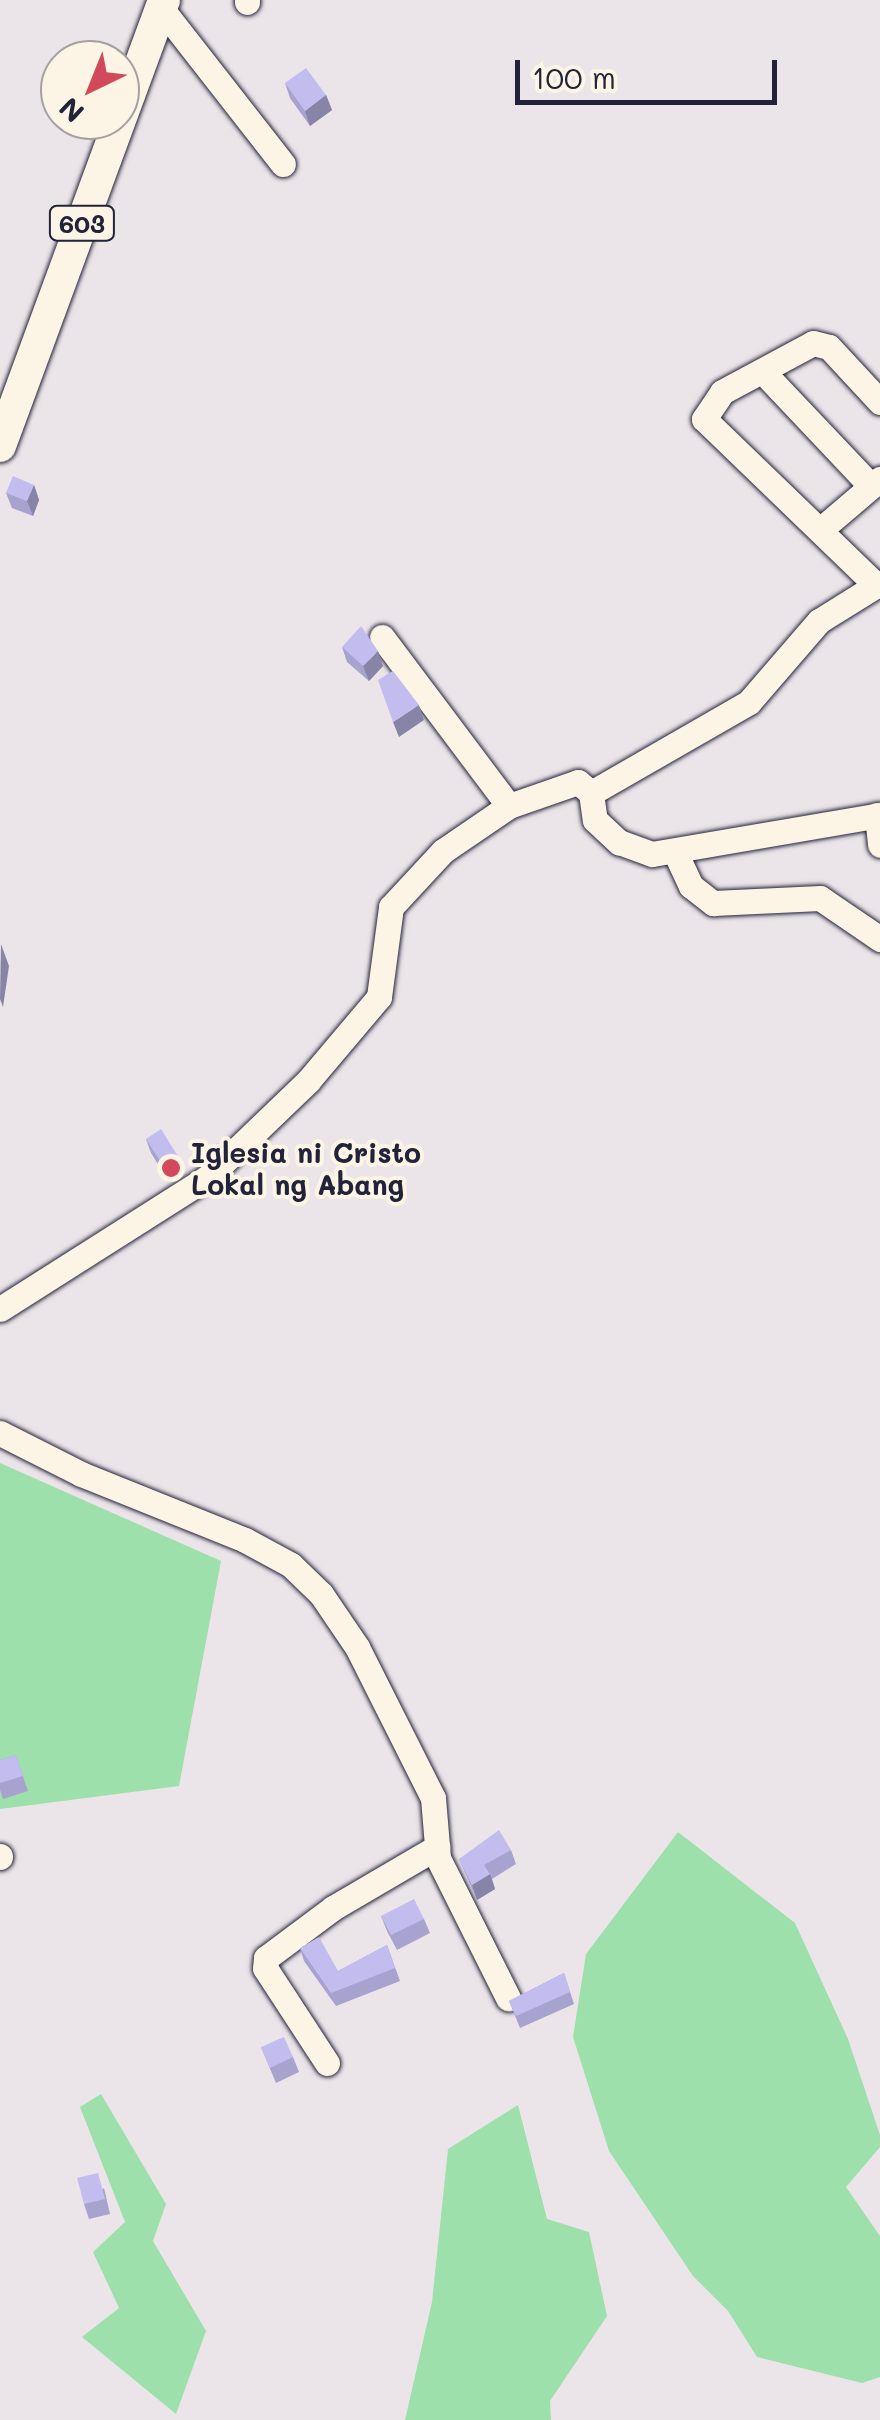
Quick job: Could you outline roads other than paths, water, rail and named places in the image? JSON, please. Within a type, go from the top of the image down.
[{"type":"main road","name":"603","points":[[4,429],[162,4]]},
{"type":"street","points":[[162,4],[283,164]]},
{"type":"street","points":[[591,793],[750,702],[819,621],[878,584],[704,418],[722,392],[765,374],[813,343],[829,346],[880,402]]},
{"type":"street","points":[[765,374],[875,482],[820,530]]},
{"type":"street","points":[[382,637],[509,806]]},
{"type":"street","points":[[0,1309],[208,1176],[308,1081],[379,996],[391,907],[443,851],[509,806],[578,782],[591,793],[595,820],[620,842],[676,854],[878,815],[880,845]]},
{"type":"street","points":[[676,854],[691,886],[713,903],[820,898],[880,938]]},
{"type":"street","points":[[0,1434],[81,1474],[245,1540],[290,1566],[321,1594],[357,1648],[433,1798],[437,1846],[508,1998]]},
{"type":"street","points":[[327,2063],[264,1968],[266,1958],[307,1924],[437,1846]]},
{"type":"place","name":"Iglesia ni Cristo Lokal ng Abang","points":[[171,1168]]}]
